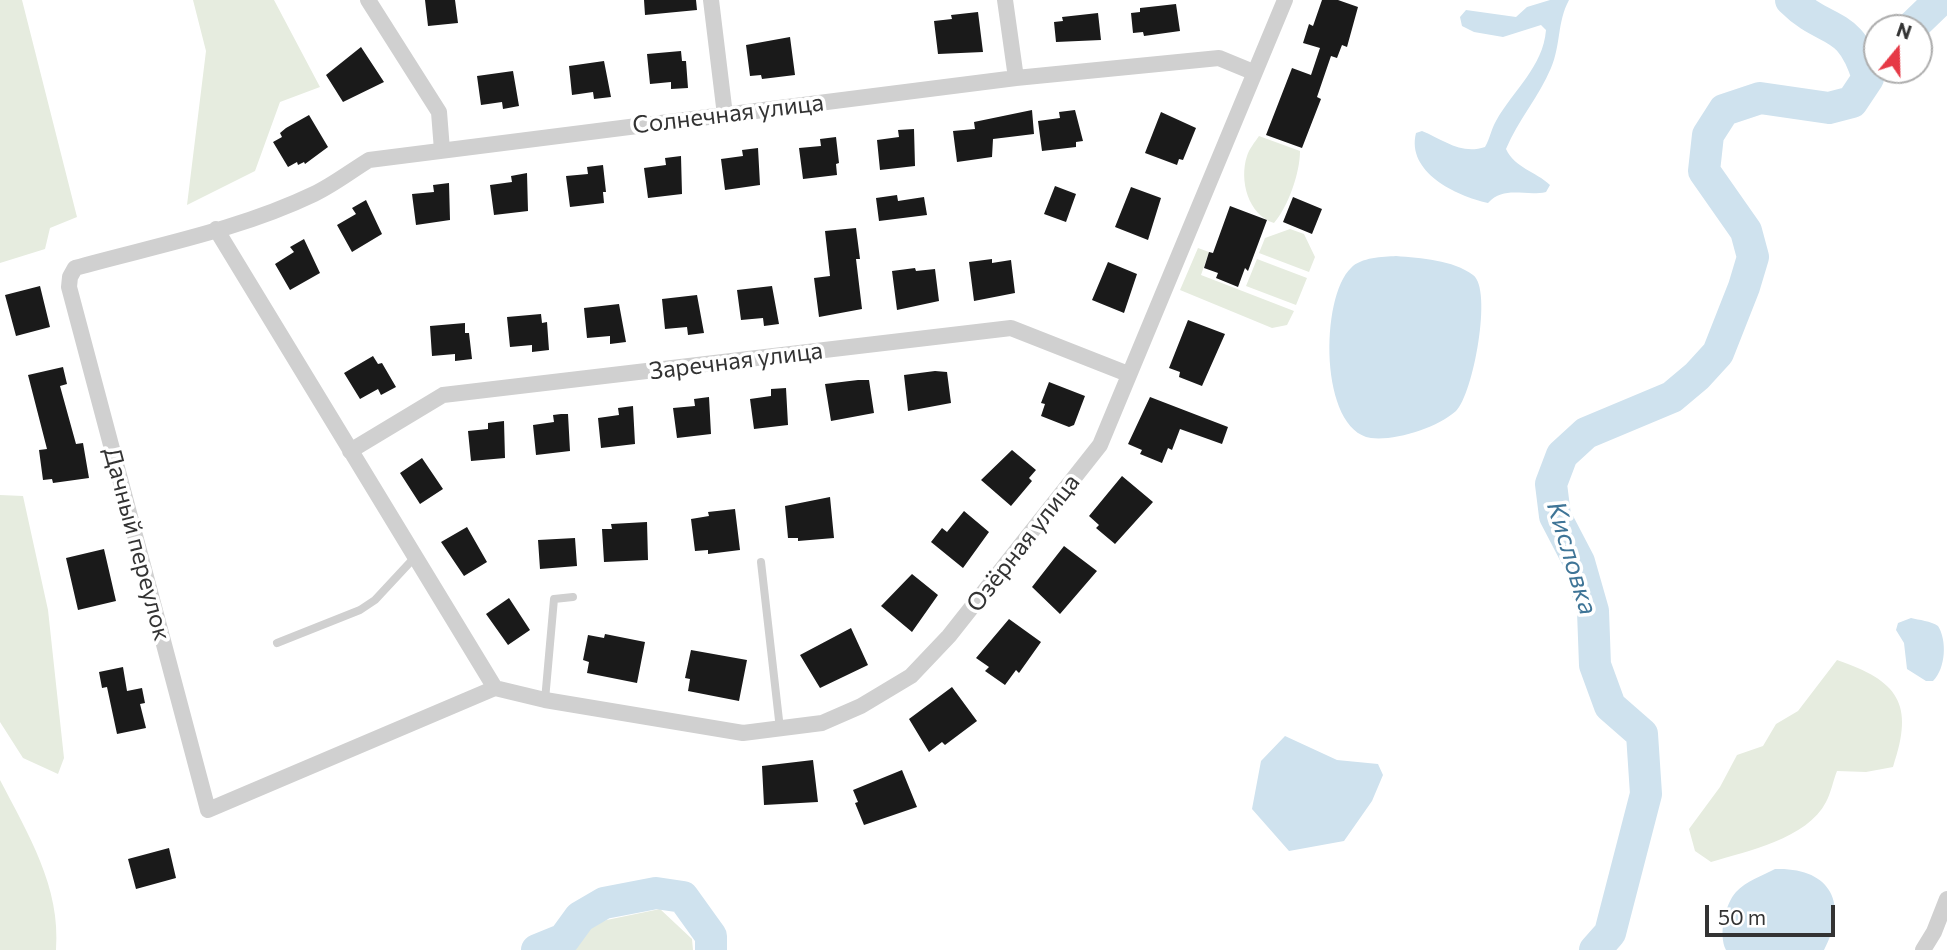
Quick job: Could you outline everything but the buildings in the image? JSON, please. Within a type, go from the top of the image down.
[{"type":"street","points":[[368,0],[439,112],[442,150]]},
{"type":"street","points":[[711,0],[725,115]]},
{"type":"street","points":[[1005,0],[1016,78]]},
{"type":"street","name":"Озёрная улица","points":[[495,688],[545,700],[704,729],[743,733],[822,723],[861,706],[911,676],[949,636],[1100,445],[1285,0]]},
{"type":"street","name":"Солнечная улица","points":[[70,276],[75,268],[216,229],[314,194],[369,160],[1016,78],[1219,58],[1253,72]]},
{"type":"street","points":[[216,229],[495,688]]},
{"type":"street","name":"Дачный переулок","points":[[70,276],[69,287],[208,810],[495,688]]},
{"type":"street","name":"Заречная улица","points":[[351,451],[443,395],[1011,328],[1128,374]]},
{"type":"street","points":[[1923,950],[1947,899]]},
{"type":"lane","points":[[277,643],[360,610],[375,600],[415,557]]},
{"type":"lane","points":[[761,562],[780,730]]},
{"type":"lane","points":[[545,700],[554,600],[573,597]]},
{"type":"shaded area","points":[[0,0],[22,0],[77,217],[50,228],[45,249],[0,263]]},
{"type":"shaded area","points":[[193,0],[274,0],[320,87],[280,102],[255,171],[187,205],[206,51]]},
{"type":"shaded area","points":[[1259,136],[1300,151],[1292,189],[1274,223],[1258,213],[1245,186],[1247,156]]},
{"type":"shaded area","points":[[1290,229],[1304,234],[1315,257],[1309,272],[1259,253],[1265,238]]},
{"type":"shaded area","points":[[1198,248],[1209,252],[1201,275],[1294,311],[1287,325],[1272,328],[1180,290]]},
{"type":"shaded area","points":[[1257,259],[1307,278],[1296,305],[1246,286]]},
{"type":"shaded area","points":[[0,495],[23,496],[48,610],[64,758],[58,774],[23,758],[0,722]]},
{"type":"shaded area","points":[[1837,660],[1875,677],[1896,697],[1902,726],[1893,767],[1866,772],[1837,771],[1826,802],[1817,815],[1805,825],[1775,842],[1711,862],[1695,851],[1689,829],[1720,787],[1737,755],[1763,746],[1776,724],[1798,711]]},
{"type":"shaded area","points":[[0,780],[31,841],[48,883],[56,927],[56,950],[0,950]]},
{"type":"shaded area","points":[[660,909],[692,939],[693,950],[566,950],[597,922]]},
{"type":"water","points":[[1550,0],[1569,0],[1554,59],[1546,79],[1506,149],[1515,161],[1550,185],[1546,192],[1501,194],[1488,203],[1462,195],[1436,180],[1426,170],[1415,147],[1416,133],[1422,131],[1460,148],[1485,147],[1503,109],[1534,67],[1544,43],[1546,30],[1541,25],[1503,37],[1474,32],[1462,26],[1460,17],[1466,10],[1516,17],[1527,7]]},
{"type":"water","points":[[1396,256],[1446,263],[1473,275],[1479,284],[1481,300],[1478,342],[1469,385],[1456,411],[1438,423],[1415,432],[1371,438],[1354,430],[1342,412],[1334,388],[1330,332],[1341,283],[1351,268],[1366,260]]},
{"type":"water","points":[[1911,618],[1935,624],[1941,632],[1943,662],[1933,681],[1926,681],[1907,669],[1904,643],[1896,630],[1898,623]]},
{"type":"water","points":[[1285,736],[1337,760],[1378,764],[1383,775],[1372,801],[1344,841],[1289,851],[1252,809],[1261,761]]},
{"type":"water","points":[[1775,869],[1809,874],[1821,881],[1830,891],[1835,917],[1832,933],[1824,950],[1726,950],[1723,928],[1732,897],[1744,885]]},
{"type":"waterway","name":"Кисловка","points":[[1595,950],[1610,933],[1646,794],[1642,734],[1610,706],[1595,665],[1593,611],[1579,562],[1555,516],[1551,484],[1562,455],[1586,433],[1672,397],[1697,376],[1718,353],[1753,257],[1746,231],[1704,171],[1708,135],[1724,110],[1760,98],[1829,108],[1852,102],[1868,78],[1861,59],[1845,36],[1791,0]]},
{"type":"waterway","points":[[1926,14],[1940,0]]},
{"type":"waterway","name":"Кисловка","points":[[537,950],[564,939],[580,917],[604,903],[656,893],[683,897],[711,936],[711,950]]}]
